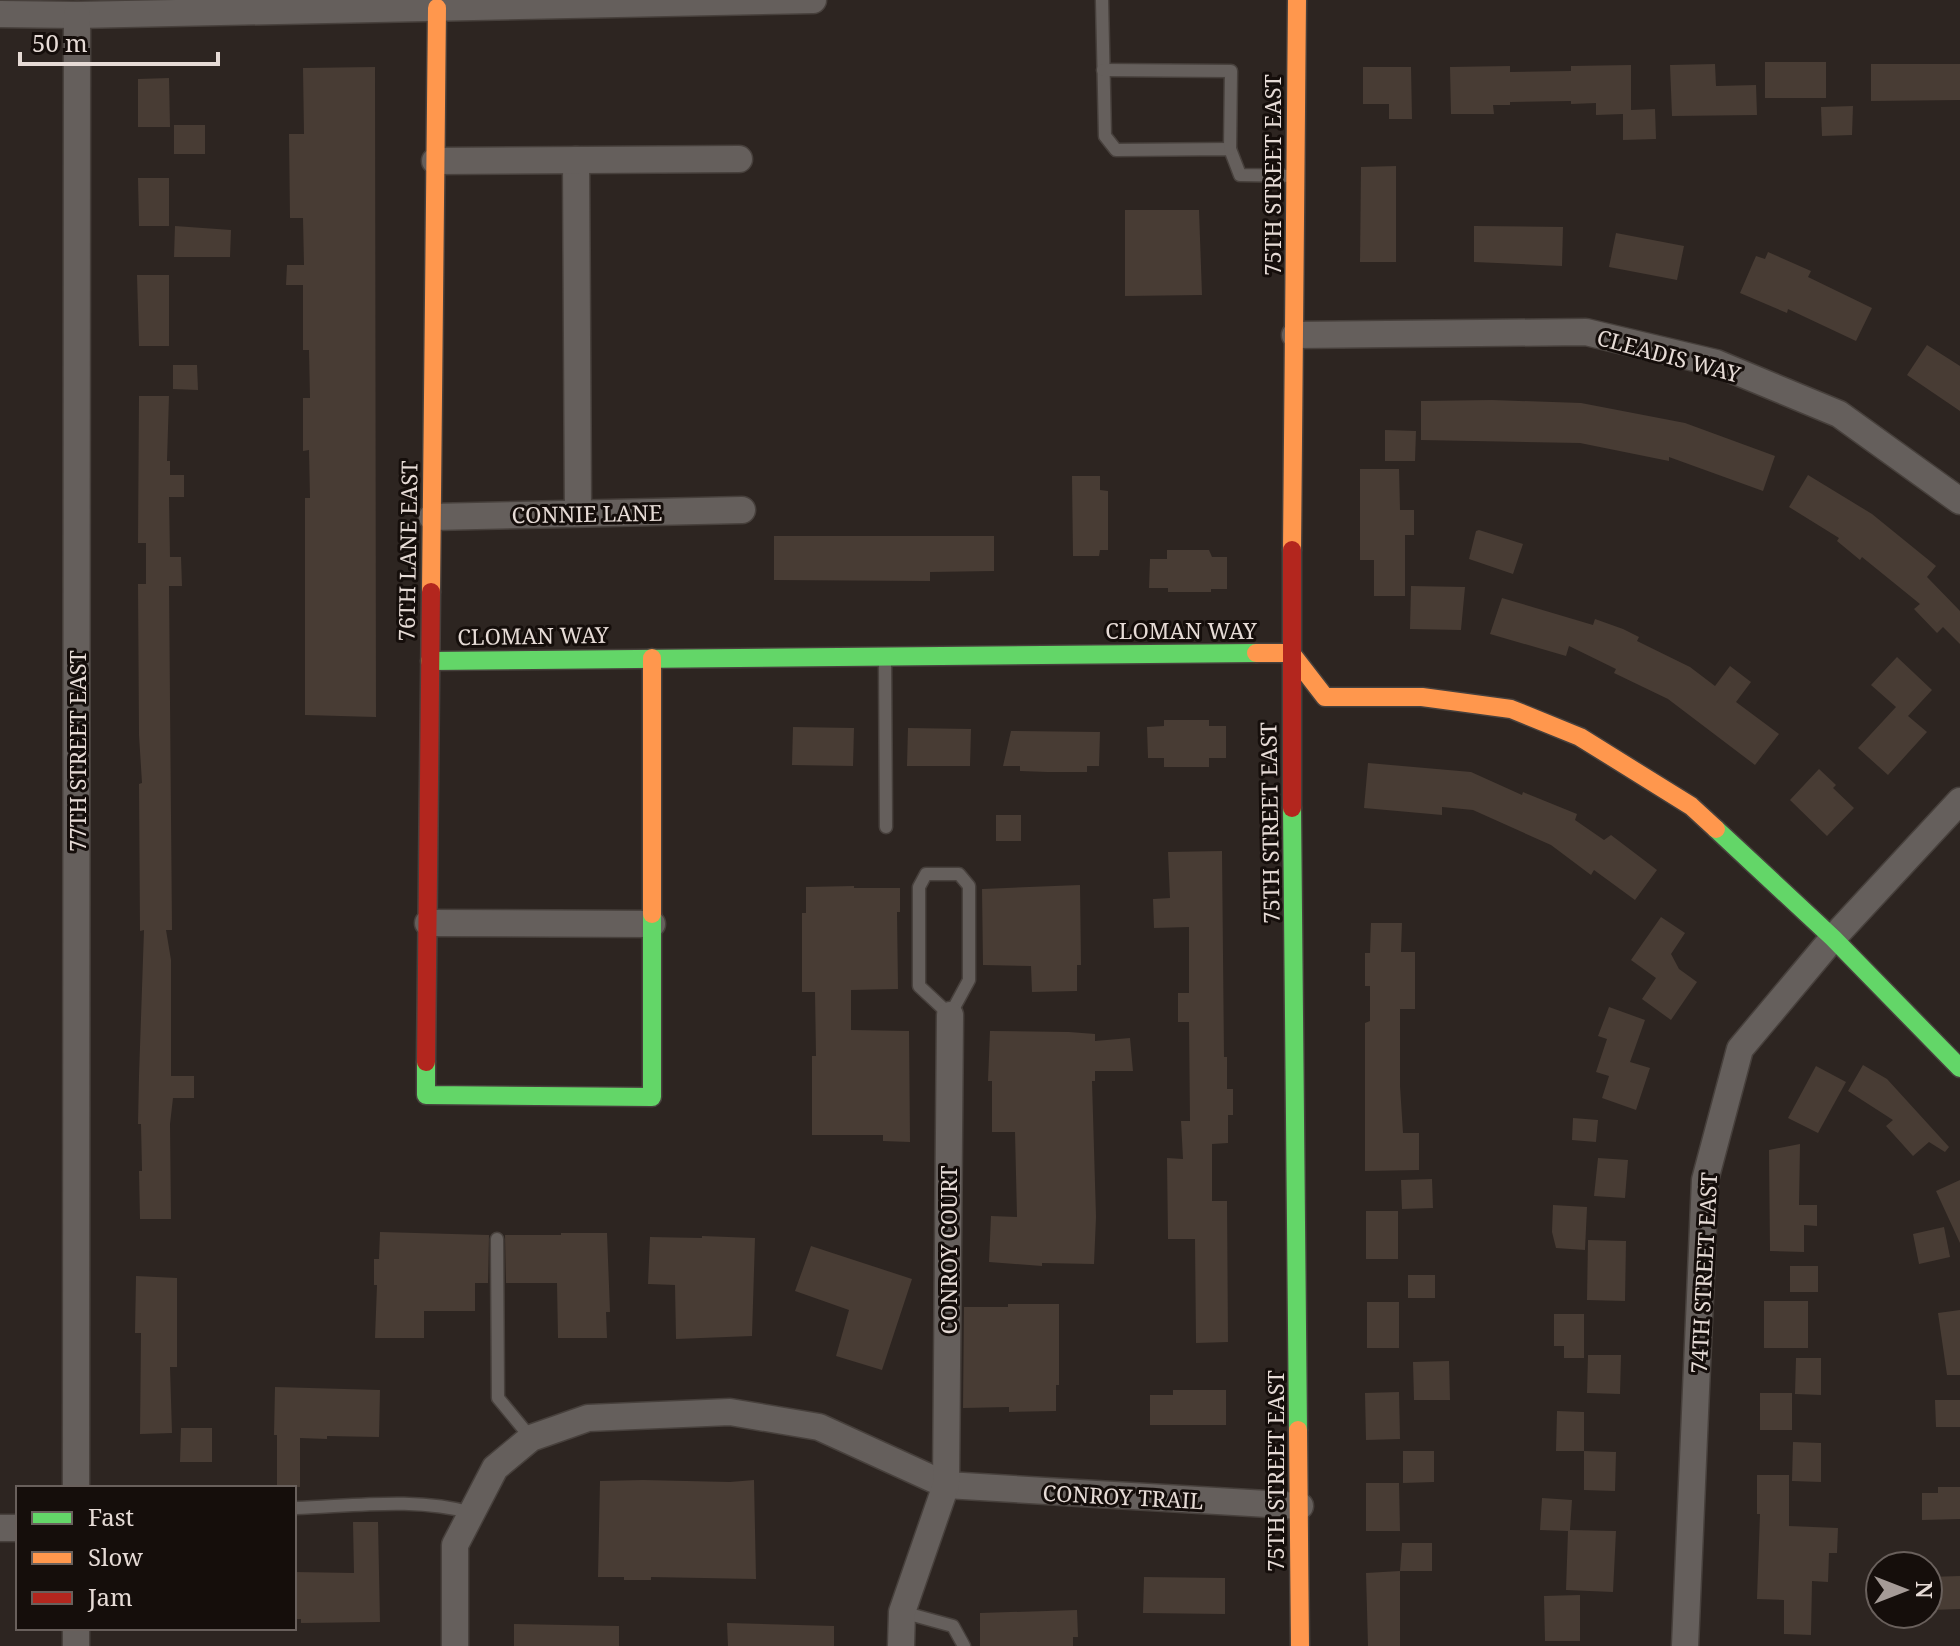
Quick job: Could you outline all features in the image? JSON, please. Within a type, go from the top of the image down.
[{"type":"street","points":[[0,14],[813,0]]},
{"type":"street","name":"75TH STREET EAST","points":[[1297,0],[1291,653],[1300,1646]]},
{"type":"street","name":"76TH LANE EAST","points":[[437,8],[426,1095],[652,1097],[652,924]]},
{"type":"street","name":"77TH STREET EAST","points":[[76,1486],[77,15]]},
{"type":"street","points":[[435,161],[739,159]]},
{"type":"street","points":[[576,160],[578,512]]},
{"type":"street","name":"CLEADIS WAY","points":[[1295,335],[1586,332],[1716,363],[1839,414],[1960,501]]},
{"type":"street","name":"CONNIE LANE","points":[[432,517],[742,510]]},
{"type":"street","points":[[1291,653],[1325,697],[1422,697],[1511,709],[1580,737],[1691,806],[1833,938],[1960,1068]]},
{"type":"street","name":"CLOMAN WAY","points":[[430,661],[1291,653]]},
{"type":"street","points":[[428,923],[652,924],[652,658]]},
{"type":"street","name":"74TH STREET EAST","points":[[1685,1646],[1705,1180],[1740,1049],[1833,938],[1960,801]]},
{"type":"street","name":"CONROY COURT","points":[[946,1485],[950,1015]]},
{"type":"street","name":"CONROY TRAIL","points":[[455,1646],[455,1545],[495,1468],[531,1438],[588,1418],[730,1412],[819,1427],[946,1485],[1300,1506]]},
{"type":"street","points":[[901,1646],[902,1612],[946,1485]]},
{"type":"lane","points":[[1102,0],[1105,136],[1116,150],[1230,149]]},
{"type":"lane","points":[[1103,70],[1231,71],[1230,149],[1240,175],[1296,176]]},
{"type":"lane","points":[[885,656],[886,827]]},
{"type":"lane","points":[[926,874],[959,874],[969,886],[969,980],[950,1015],[919,986],[919,887],[926,874]]},
{"type":"lane","points":[[497,1239],[498,1398],[531,1438]]},
{"type":"lane","points":[[296,1508],[428,1505],[472,1513]]},
{"type":"lane","points":[[902,1612],[953,1626],[964,1646]]},
{"type":"building","points":[[1765,62],[1826,62],[1826,98],[1765,98]]},
{"type":"building","points":[[1715,64],[1716,86],[1756,85],[1757,115],[1672,116],[1670,65]]},
{"type":"building","points":[[1871,64],[1960,64],[1960,100],[1871,101]]},
{"type":"building","points":[[1631,65],[1631,110],[1655,109],[1656,139],[1623,140],[1623,114],[1596,115],[1596,103],[1510,102],[1510,105],[1493,105],[1494,114],[1451,114],[1450,67],[1510,66],[1510,72],[1571,71],[1571,66]]},
{"type":"building","points":[[375,67],[376,717],[305,715],[305,498],[310,498],[309,450],[303,451],[303,398],[310,398],[309,350],[303,350],[303,285],[286,285],[287,265],[304,265],[303,218],[290,218],[289,134],[304,134],[303,68]]},
{"type":"building","points":[[1363,67],[1411,67],[1412,119],[1389,119],[1389,104],[1363,104]]},
{"type":"building","points":[[169,78],[170,127],[138,127],[138,79]]},
{"type":"building","points":[[1853,106],[1852,135],[1822,136],[1821,107]]},
{"type":"building","points":[[174,125],[205,125],[205,154],[174,154]]},
{"type":"building","points":[[1396,166],[1396,262],[1360,262],[1361,167]]},
{"type":"building","points":[[138,178],[169,178],[169,226],[139,226]]},
{"type":"building","points":[[1125,210],[1199,210],[1202,295],[1125,296]]},
{"type":"building","points":[[175,226],[231,230],[230,257],[174,257]]},
{"type":"building","points":[[1474,226],[1563,227],[1562,266],[1474,262]]},
{"type":"building","points":[[1616,233],[1684,246],[1677,280],[1609,267]]},
{"type":"building","points":[[1768,252],[1811,271],[1808,277],[1872,308],[1856,341],[1788,309],[1787,313],[1740,293],[1756,256],[1765,259]]},
{"type":"building","points":[[137,275],[169,275],[169,346],[139,346]]},
{"type":"building","points":[[1927,345],[1960,366],[1960,411],[1907,375]]},
{"type":"building","points":[[173,365],[197,365],[198,390],[173,389]]},
{"type":"building","points":[[139,396],[169,396],[167,461],[170,461],[170,475],[184,475],[184,497],[169,497],[170,557],[181,557],[182,586],[169,586],[172,930],[166,930],[171,960],[171,1076],[194,1076],[194,1098],[173,1098],[170,1124],[171,1219],[140,1219],[139,1171],[142,1171],[141,1124],[138,1124],[144,930],[140,931],[139,784],[142,783],[138,584],[146,584],[146,543],[138,543]]},
{"type":"building","points":[[1421,401],[1581,403],[1685,423],[1775,456],[1763,491],[1669,457],[1669,461],[1580,443],[1421,440]]},
{"type":"building","points":[[1385,430],[1416,431],[1415,461],[1385,461]]},
{"type":"building","points":[[1360,469],[1399,469],[1400,510],[1414,510],[1414,535],[1405,535],[1405,596],[1374,596],[1374,560],[1360,560]]},
{"type":"building","points":[[1808,475],[1872,514],[1936,566],[1927,577],[1960,611],[1960,644],[1943,627],[1937,633],[1914,609],[1920,604],[1862,557],[1860,560],[1837,541],[1839,538],[1789,507]]},
{"type":"building","points":[[1072,476],[1100,476],[1100,490],[1108,491],[1108,550],[1100,550],[1099,556],[1073,556]]},
{"type":"building","points":[[1476,531],[1523,544],[1513,574],[1469,559]]},
{"type":"building","points":[[774,536],[994,536],[994,571],[930,572],[930,581],[774,580]]},
{"type":"building","points":[[1167,550],[1209,550],[1212,557],[1227,557],[1227,589],[1168,592],[1168,588],[1149,588],[1150,559],[1167,559]]},
{"type":"building","points":[[1411,586],[1465,587],[1461,630],[1410,629]]},
{"type":"building","points":[[1502,598],[1593,625],[1595,619],[1623,629],[1639,637],[1637,641],[1690,667],[1715,686],[1730,666],[1751,682],[1736,702],[1779,734],[1755,765],[1668,699],[1614,673],[1616,669],[1569,646],[1566,656],[1490,634]]},
{"type":"building","points":[[1897,657],[1932,690],[1908,716],[1927,732],[1888,775],[1858,748],[1896,707],[1871,685]]},
{"type":"building","points":[[1164,720],[1209,720],[1209,726],[1226,726],[1226,758],[1209,758],[1209,767],[1164,767],[1164,758],[1148,758],[1147,727],[1164,726]]},
{"type":"building","points":[[793,727],[854,728],[853,766],[792,765]]},
{"type":"building","points":[[908,728],[971,729],[970,766],[907,766]]},
{"type":"building","points":[[1011,731],[1100,732],[1099,766],[1087,766],[1087,772],[1047,772],[1020,771],[1020,766],[1003,766]]},
{"type":"building","points":[[1368,763],[1471,772],[1522,795],[1523,792],[1577,814],[1575,820],[1604,840],[1611,835],[1657,870],[1635,900],[1594,870],[1591,875],[1551,845],[1473,810],[1442,807],[1442,815],[1364,808]]},
{"type":"building","points":[[1819,769],[1854,808],[1827,836],[1790,800]]},
{"type":"building","points":[[996,815],[1021,815],[1021,841],[996,841]]},
{"type":"building","points":[[1222,851],[1224,1057],[1227,1057],[1227,1089],[1233,1089],[1233,1115],[1228,1115],[1228,1143],[1212,1144],[1212,1201],[1227,1201],[1228,1342],[1196,1343],[1195,1239],[1168,1239],[1167,1158],[1183,1159],[1181,1121],[1190,1121],[1189,1022],[1178,1022],[1178,993],[1189,993],[1189,927],[1154,928],[1153,899],[1170,898],[1168,852]]},
{"type":"building","points":[[1080,885],[1081,965],[1077,965],[1077,991],[1032,992],[1031,966],[983,965],[982,889]]},
{"type":"building","points":[[806,887],[900,888],[900,912],[897,912],[898,989],[851,990],[851,1030],[909,1031],[910,1142],[883,1141],[883,1135],[812,1135],[815,992],[802,992],[802,913],[806,913]]},
{"type":"building","points":[[1661,917],[1685,933],[1671,954],[1679,969],[1697,982],[1671,1020],[1642,999],[1656,978],[1631,960]]},
{"type":"building","points":[[1371,923],[1402,923],[1401,952],[1415,952],[1415,1009],[1400,1009],[1400,1086],[1403,1133],[1419,1133],[1419,1170],[1365,1171],[1365,1023],[1370,1021],[1370,986],[1365,986],[1365,953],[1370,953]]},
{"type":"building","points":[[1609,1007],[1645,1020],[1630,1062],[1650,1068],[1636,1110],[1602,1098],[1609,1076],[1596,1072],[1607,1039],[1598,1036]]},
{"type":"building","points":[[990,1031],[1095,1034],[1095,1041],[1130,1038],[1133,1071],[1095,1071],[1095,1081],[1092,1081],[1096,1217],[1094,1264],[1042,1263],[1042,1266],[989,1262],[991,1216],[1017,1217],[1015,1132],[992,1132],[992,1081],[988,1081]]},
{"type":"building","points":[[1863,1065],[1887,1079],[1949,1147],[1945,1152],[1929,1142],[1913,1156],[1886,1126],[1893,1120],[1848,1091]]},
{"type":"building","points":[[1816,1066],[1846,1082],[1818,1133],[1788,1118]]},
{"type":"building","points":[[1573,1118],[1598,1120],[1596,1142],[1572,1140]]},
{"type":"building","points":[[1800,1144],[1799,1205],[1817,1205],[1817,1226],[1804,1225],[1804,1252],[1770,1251],[1769,1150]]},
{"type":"building","points":[[1598,1158],[1628,1160],[1625,1198],[1594,1196]]},
{"type":"building","points":[[1432,1179],[1433,1208],[1402,1209],[1401,1180]]},
{"type":"building","points":[[1960,1180],[1960,1243],[1936,1191]]},
{"type":"building","points":[[1553,1205],[1587,1207],[1585,1250],[1556,1248],[1552,1232]]},
{"type":"building","points":[[1366,1211],[1398,1211],[1398,1259],[1366,1259]]},
{"type":"building","points":[[1944,1227],[1950,1257],[1919,1264],[1913,1234]]},
{"type":"building","points":[[380,1232],[489,1235],[488,1283],[475,1283],[475,1311],[424,1311],[424,1338],[375,1338],[377,1285],[374,1285],[374,1259],[379,1259]]},
{"type":"building","points":[[607,1233],[610,1312],[606,1312],[607,1338],[558,1338],[557,1283],[506,1283],[505,1235]]},
{"type":"building","points":[[650,1237],[755,1238],[752,1336],[676,1339],[675,1285],[648,1284]]},
{"type":"building","points":[[1588,1240],[1626,1241],[1625,1301],[1587,1300]]},
{"type":"building","points":[[811,1246],[912,1279],[882,1370],[836,1356],[849,1310],[795,1291]]},
{"type":"building","points":[[1790,1266],[1818,1266],[1818,1292],[1790,1292]]},
{"type":"building","points":[[1408,1275],[1435,1275],[1435,1298],[1408,1298]]},
{"type":"building","points":[[136,1276],[177,1278],[177,1367],[170,1367],[172,1433],[140,1434],[141,1333],[135,1333]]},
{"type":"building","points":[[1764,1301],[1808,1301],[1808,1348],[1764,1348]]},
{"type":"building","points":[[1367,1302],[1399,1302],[1399,1348],[1367,1348]]},
{"type":"building","points":[[1008,1304],[1059,1304],[1056,1411],[1009,1412],[1009,1407],[963,1408],[964,1307],[1008,1307]]},
{"type":"building","points":[[1960,1310],[1960,1375],[1947,1375],[1938,1313]]},
{"type":"building","points":[[1554,1314],[1584,1314],[1584,1358],[1564,1358],[1564,1346],[1554,1346]]},
{"type":"building","points":[[1588,1355],[1621,1355],[1620,1394],[1587,1393]]},
{"type":"building","points":[[1796,1358],[1821,1358],[1821,1395],[1795,1394]]},
{"type":"building","points":[[1449,1361],[1450,1400],[1414,1400],[1413,1362]]},
{"type":"building","points":[[275,1387],[380,1390],[379,1437],[300,1438],[300,1487],[277,1486],[277,1435],[274,1435]]},
{"type":"building","points":[[1173,1390],[1226,1390],[1226,1425],[1150,1425],[1150,1395],[1173,1395]]},
{"type":"building","points":[[1399,1392],[1400,1439],[1366,1440],[1365,1393]]},
{"type":"building","points":[[1760,1393],[1792,1393],[1792,1430],[1760,1430]]},
{"type":"building","points":[[1935,1400],[1960,1400],[1960,1427],[1936,1427]]},
{"type":"building","points":[[1557,1411],[1584,1412],[1584,1451],[1556,1451]]},
{"type":"building","points":[[181,1428],[212,1428],[212,1462],[180,1462]]},
{"type":"building","points":[[1793,1442],[1821,1443],[1821,1482],[1792,1481]]},
{"type":"building","points":[[1403,1451],[1434,1451],[1434,1482],[1403,1483]]},
{"type":"building","points":[[1584,1451],[1616,1452],[1615,1491],[1584,1490]]},
{"type":"building","points":[[1757,1475],[1789,1475],[1789,1526],[1838,1528],[1837,1553],[1829,1553],[1828,1582],[1812,1581],[1811,1635],[1784,1634],[1784,1600],[1757,1599],[1760,1514],[1757,1514]]},
{"type":"building","points":[[754,1480],[756,1579],[651,1577],[651,1580],[624,1580],[624,1577],[598,1577],[600,1481]]},
{"type":"building","points":[[1366,1483],[1399,1483],[1400,1531],[1366,1531]]},
{"type":"building","points":[[1938,1487],[1960,1487],[1960,1519],[1922,1520],[1922,1493],[1938,1493]]},
{"type":"building","points":[[1542,1498],[1572,1500],[1570,1530],[1616,1531],[1613,1592],[1566,1590],[1568,1531],[1540,1530]]},
{"type":"building","points":[[353,1522],[378,1522],[380,1622],[301,1623],[301,1619],[296,1619],[296,1572],[354,1573]]},
{"type":"building","points":[[1402,1543],[1432,1543],[1432,1571],[1400,1571]]},
{"type":"building","points":[[1400,1571],[1400,1646],[1368,1646],[1366,1573]]},
{"type":"building","points":[[1960,1576],[1960,1609],[1944,1610],[1944,1577]]},
{"type":"building","points":[[1144,1577],[1225,1578],[1225,1614],[1143,1613]]},
{"type":"building","points":[[1580,1595],[1580,1641],[1545,1641],[1544,1596]]},
{"type":"building","points":[[1077,1610],[1078,1637],[1073,1637],[1073,1646],[980,1646],[980,1613]]},
{"type":"building","points":[[727,1623],[834,1626],[834,1646],[728,1646]]},
{"type":"building","points":[[514,1624],[619,1626],[619,1646],[514,1646]]},
{"type":"traffic: fast","points":[[430,661],[1256,653]]},
{"type":"traffic: fast","points":[[1292,808],[1298,1430]]},
{"type":"traffic: fast","points":[[1716,829],[1833,938],[1960,1068]]},
{"type":"traffic: fast","points":[[426,1062],[426,1095],[652,1097],[652,914]]},
{"type":"traffic: slow","points":[[1292,550],[1297,0]]},
{"type":"traffic: slow","points":[[431,592],[437,8]]},
{"type":"traffic: slow","points":[[1256,653],[1291,653],[1325,697],[1422,697],[1511,709],[1580,737],[1691,806],[1716,829]]},
{"type":"traffic: slow","points":[[652,658],[652,914]]},
{"type":"traffic: slow","points":[[1298,1430],[1300,1646]]},
{"type":"traffic: jam","points":[[1292,550],[1292,808]]},
{"type":"traffic: jam","points":[[426,1062],[431,592]]}]
